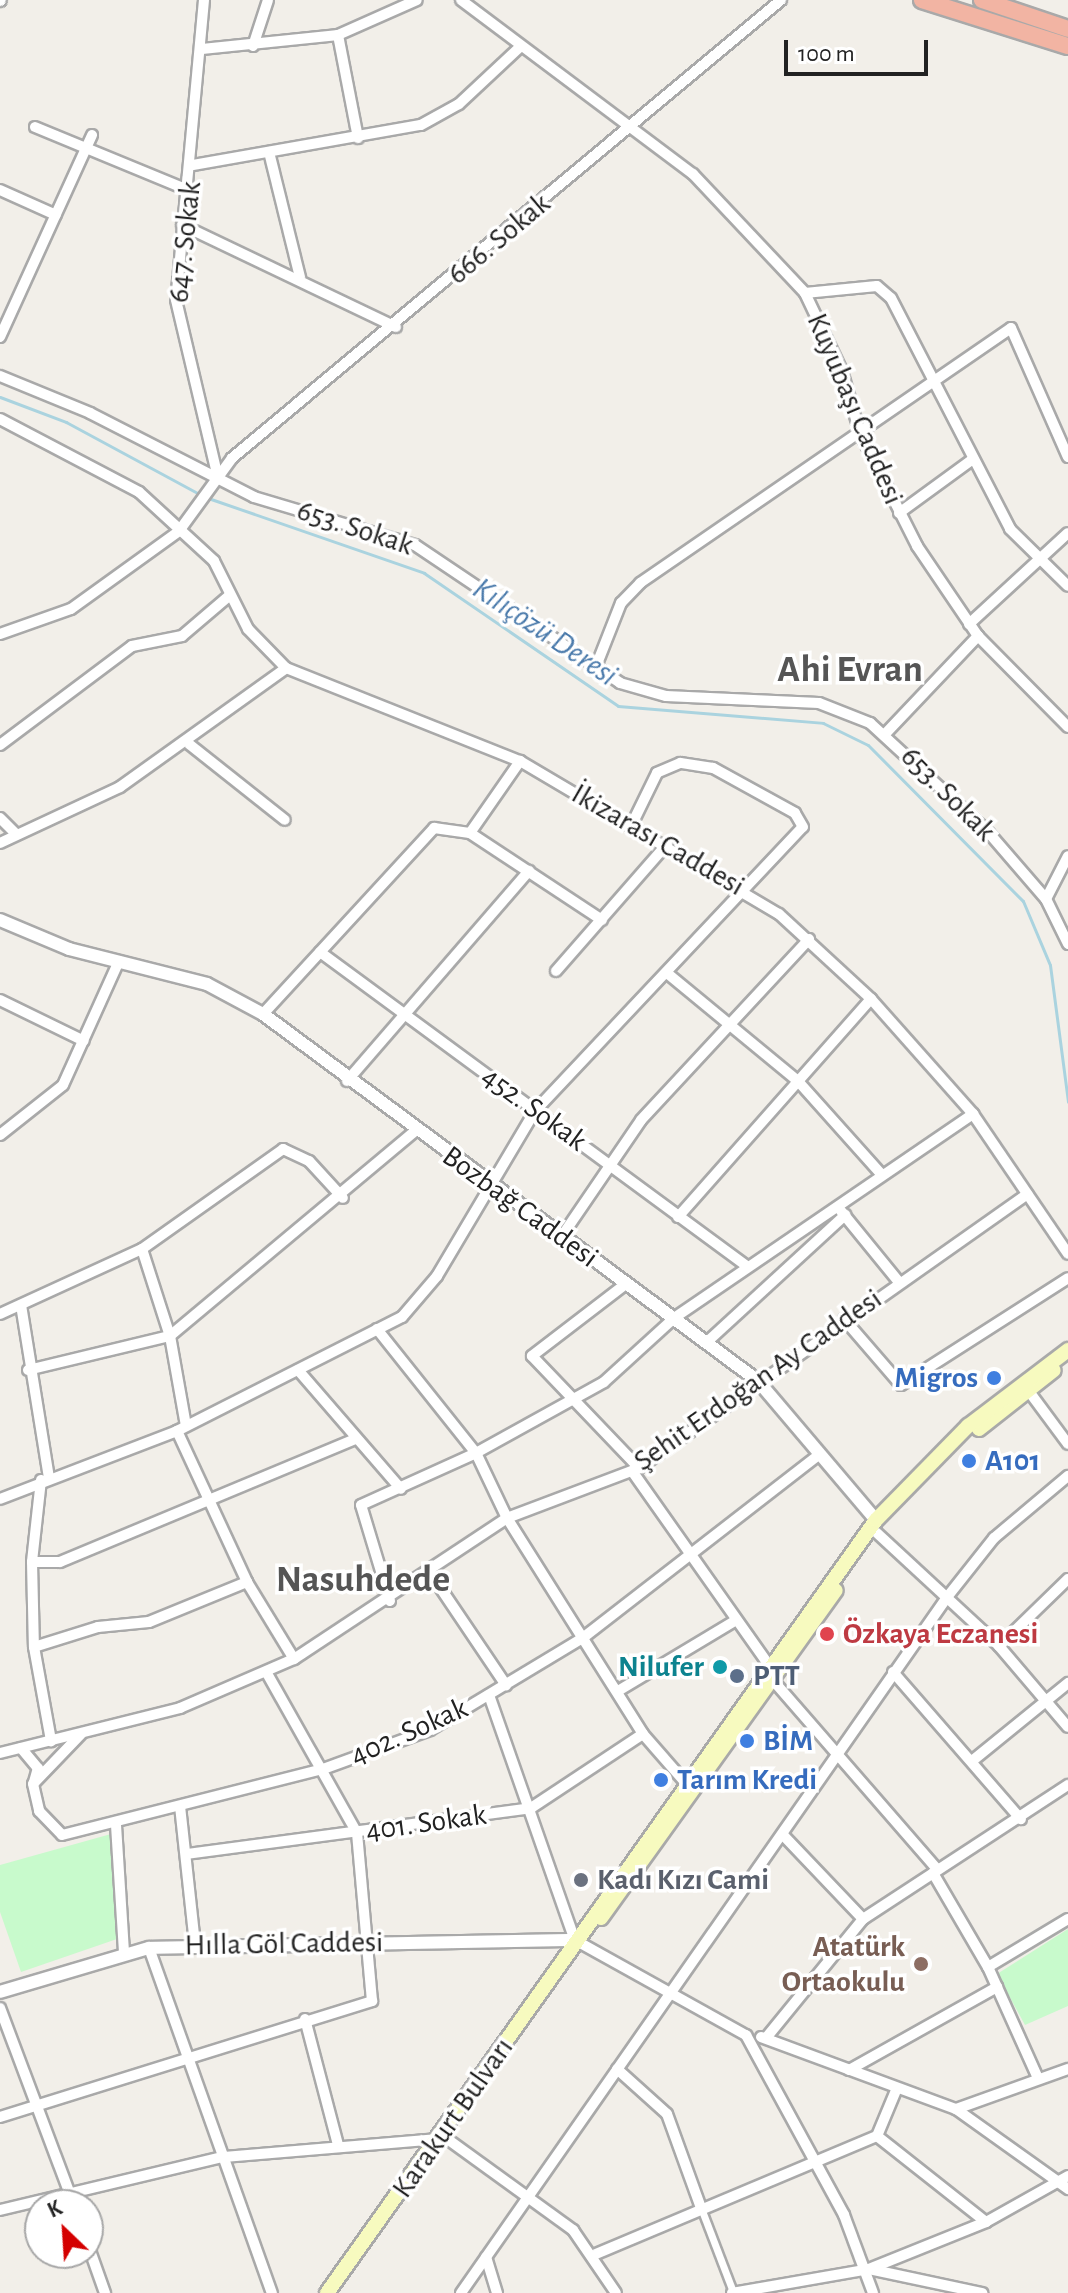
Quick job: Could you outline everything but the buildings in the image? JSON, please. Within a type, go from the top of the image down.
[{"type":"highway","points":[[922,0],[1068,46]]},
{"type":"highway","points":[[982,0],[1068,29]]},
{"type":"main road","points":[[580,1941],[876,1526],[968,1426],[1068,1350]]},
{"type":"main road","points":[[876,1526],[938,1466],[1028,1390],[1068,1361]]},
{"type":"main road","points":[[580,1941],[684,1781],[770,1671]]},
{"type":"main road","name":"Karakurt Bulvarı","points":[[338,2293],[580,1941]]},
{"type":"main road","name":"Karakurt Bulvarı","points":[[327,2293],[445,2140]]},
{"type":"street","name":"647. Sokak","points":[[204,0],[193,165],[182,225],[177,319],[218,478]]},
{"type":"street","points":[[253,46],[268,0]]},
{"type":"street","points":[[202,49],[338,35],[417,0]]},
{"type":"street","name":"Kuyubaşı Caddesi","points":[[461,0],[693,174],[805,293],[842,371],[860,433],[899,513],[978,636],[1068,727]]},
{"type":"street","name":"666. Sokak","points":[[0,634],[71,609],[179,531],[232,458],[396,327],[781,0]]},
{"type":"street","points":[[338,35],[358,138]]},
{"type":"street","points":[[193,165],[401,132],[451,109],[520,47]]},
{"type":"street","points":[[35,127],[188,190]]},
{"type":"street","points":[[0,337],[92,135]]},
{"type":"street","points":[[269,152],[300,277]]},
{"type":"street","points":[[0,190],[56,215]]},
{"type":"street","points":[[182,225],[300,277],[396,327]]},
{"type":"street","points":[[805,293],[877,286],[937,379],[973,459],[1010,529],[1038,561],[1068,586]]},
{"type":"street","points":[[595,669],[621,603],[640,583],[1011,328],[1068,457]]},
{"type":"street","name":"653. Sokak","points":[[0,376],[254,497],[415,545],[595,669],[666,696],[819,703],[886,733],[1046,899],[1068,944]]},
{"type":"street","name":"İkizarası Caddesi","points":[[0,419],[139,492],[214,561],[254,639],[286,668],[520,761],[745,891],[809,939],[871,999],[973,1114],[1068,1254]]},
{"type":"street","points":[[899,513],[973,459]]},
{"type":"street","points":[[969,624],[1068,533]]},
{"type":"street","points":[[0,745],[113,658],[203,625],[230,595]]},
{"type":"street","points":[[886,733],[978,636]]},
{"type":"street","points":[[0,843],[120,787],[189,744],[286,668]]},
{"type":"street","points":[[189,744],[285,820]]},
{"type":"street","points":[[470,833],[520,761]]},
{"type":"street","points":[[0,1499],[45,1479],[181,1429],[402,1317],[430,1287],[488,1184],[535,1111],[745,891],[797,834],[802,822],[795,813],[697,764],[664,767],[632,824]]},
{"type":"street","points":[[0,818],[16,834]]},
{"type":"street","points":[[263,1014],[434,828],[470,833],[602,920]]},
{"type":"street","points":[[556,971],[667,844]]},
{"type":"street","points":[[1046,899],[1068,856]]},
{"type":"street","points":[[347,1081],[529,871]]},
{"type":"street","name":"Bozbağ Caddesi","points":[[0,920],[119,961],[207,984],[263,1014],[347,1081],[758,1381],[876,1526]]},
{"type":"street","points":[[562,1236],[609,1165],[729,1023],[809,939]]},
{"type":"street","name":"452. Sokak","points":[[320,952],[748,1267]]},
{"type":"street","points":[[0,1135],[63,1085],[119,961]]},
{"type":"street","points":[[667,973],[797,1080],[882,1175]]},
{"type":"street","points":[[678,1217],[871,999]]},
{"type":"street","points":[[0,1000],[84,1041]]},
{"type":"street","points":[[390,1601],[361,1505],[476,1453],[574,1399],[674,1318],[973,1114]]},
{"type":"street","points":[[28,1370],[170,1336],[343,1198],[415,1131]]},
{"type":"street","points":[[0,1314],[142,1249],[283,1149],[309,1161],[343,1198]]},
{"type":"street","name":"Şehit Erdoğan Ay Caddesi","points":[[0,1753],[180,1708],[294,1659],[390,1601],[507,1518],[635,1469],[898,1281],[1027,1194]]},
{"type":"street","points":[[836,1205],[898,1281]]},
{"type":"street","points":[[707,1342],[845,1215]]},
{"type":"street","points":[[142,1249],[170,1336],[181,1429],[206,1496],[247,1582],[294,1659]]},
{"type":"street","points":[[844,1319],[901,1385],[1068,1278]]},
{"type":"street","points":[[627,1283],[532,1356],[635,1469],[770,1671],[936,1871],[988,1967],[1038,2078]]},
{"type":"street","points":[[21,1305],[45,1479],[32,1562],[34,1647],[51,1741]]},
{"type":"street","points":[[377,1329],[476,1453],[507,1518],[643,1734],[684,1781]]},
{"type":"street","points":[[298,1370],[401,1489]]},
{"type":"street","points":[[1028,1390],[1068,1444]]},
{"type":"street","points":[[32,1562],[60,1562],[206,1496],[356,1439]]},
{"type":"street","name":"402. Sokak","points":[[33,1784],[39,1811],[62,1835],[116,1825],[323,1769],[430,1730],[584,1637],[691,1557],[817,1456]]},
{"type":"street","points":[[461,2293],[840,1756],[893,1672],[948,1596],[994,1538],[1068,1476]]},
{"type":"street","points":[[876,1526],[999,1646],[1068,1727]]},
{"type":"street","points":[[429,1571],[506,1685]]},
{"type":"street","points":[[999,1646],[1068,1579]]},
{"type":"street","points":[[34,1647],[98,1627],[149,1622],[247,1582]]},
{"type":"street","points":[[618,1691],[736,1620]]},
{"type":"street","points":[[893,1672],[1021,1819]]},
{"type":"street","points":[[0,2117],[305,2019],[372,2001],[357,1833],[267,1673]]},
{"type":"street","points":[[972,1761],[1068,1683]]},
{"type":"street","points":[[489,1695],[580,1941],[672,1990],[746,2035],[766,2038],[956,2109],[1063,2178],[1068,2189]]},
{"type":"street","points":[[33,1784],[81,1734]]},
{"type":"street","name":"401. Sokak","points":[[187,1854],[531,1808],[643,1734]]},
{"type":"street","points":[[21,1748],[38,1768],[33,1784]]},
{"type":"street","points":[[766,2038],[863,1919],[1021,1819],[1068,1785]]},
{"type":"street","points":[[180,1806],[195,1945]]},
{"type":"street","points":[[116,1825],[124,1952]]},
{"type":"street","points":[[783,1835],[863,1919]]},
{"type":"street","points":[[988,1967],[1068,1919]]},
{"type":"street","name":"Hılla Göl Caddesi","points":[[0,1992],[124,1952],[149,1948],[367,1942],[580,1941]]},
{"type":"street","points":[[149,1948],[272,2293]]},
{"type":"street","points":[[849,2070],[997,1987]]},
{"type":"street","points":[[0,2008],[68,2189]]},
{"type":"street","points":[[305,2019],[338,2145]]},
{"type":"street","points":[[746,2035],[869,2269],[873,2293]]},
{"type":"street","points":[[617,2069],[667,2114],[733,2293],[869,2269],[972,2222],[986,2222],[1063,2178]]},
{"type":"street","points":[[956,2109],[1068,2069]]},
{"type":"street","points":[[596,2254],[813,2158],[877,2136],[897,2088]]},
{"type":"street","points":[[877,2136],[986,2222]]},
{"type":"street","points":[[104,2191],[223,2157],[338,2145],[445,2140],[529,2195],[596,2254],[616,2293]]},
{"type":"street","points":[[0,2210],[24,2207]]},
{"type":"street","points":[[486,2257],[497,2293]]},
{"type":"street","points":[[96,2269],[105,2293]]},
{"type":"street","points":[[869,2269],[982,2293]]},
{"type":"green space","points":[[111,1834],[117,1939],[21,1972],[0,1912],[0,1865]]},
{"type":"green space","points":[[1068,1929],[1068,2006],[1025,2025],[997,1974]]},
{"type":"waterway","name":"Kılıçözü Deresi","points":[[0,397],[66,422],[201,495]]},
{"type":"waterway","name":"Kılıçözü Deresi","points":[[208,498],[424,573],[618,706],[823,723],[868,745],[1023,901],[1050,965],[1068,1102]]},
{"type":"place","name":"Migros","points":[[994,1378]]},
{"type":"place","name":"A101","points":[[969,1461]]},
{"type":"place","name":"Özkaya Eczanesi","points":[[827,1634]]},
{"type":"place","name":"Nilufer","points":[[720,1667]]},
{"type":"place","name":"PTT","points":[[737,1676]]},
{"type":"place","name":"BİM","points":[[747,1741]]},
{"type":"place","name":"Tarım Kredi","points":[[661,1780]]},
{"type":"place","name":"Kadı Kızı Cami","points":[[581,1880]]},
{"type":"place","name":"Atatürk Ortaokulu","points":[[921,1964]]},
{"type":"district","name":"Ahi Evran","points":[[850,671]]},
{"type":"district","name":"Nasuhdede","points":[[363,1581]]}]
